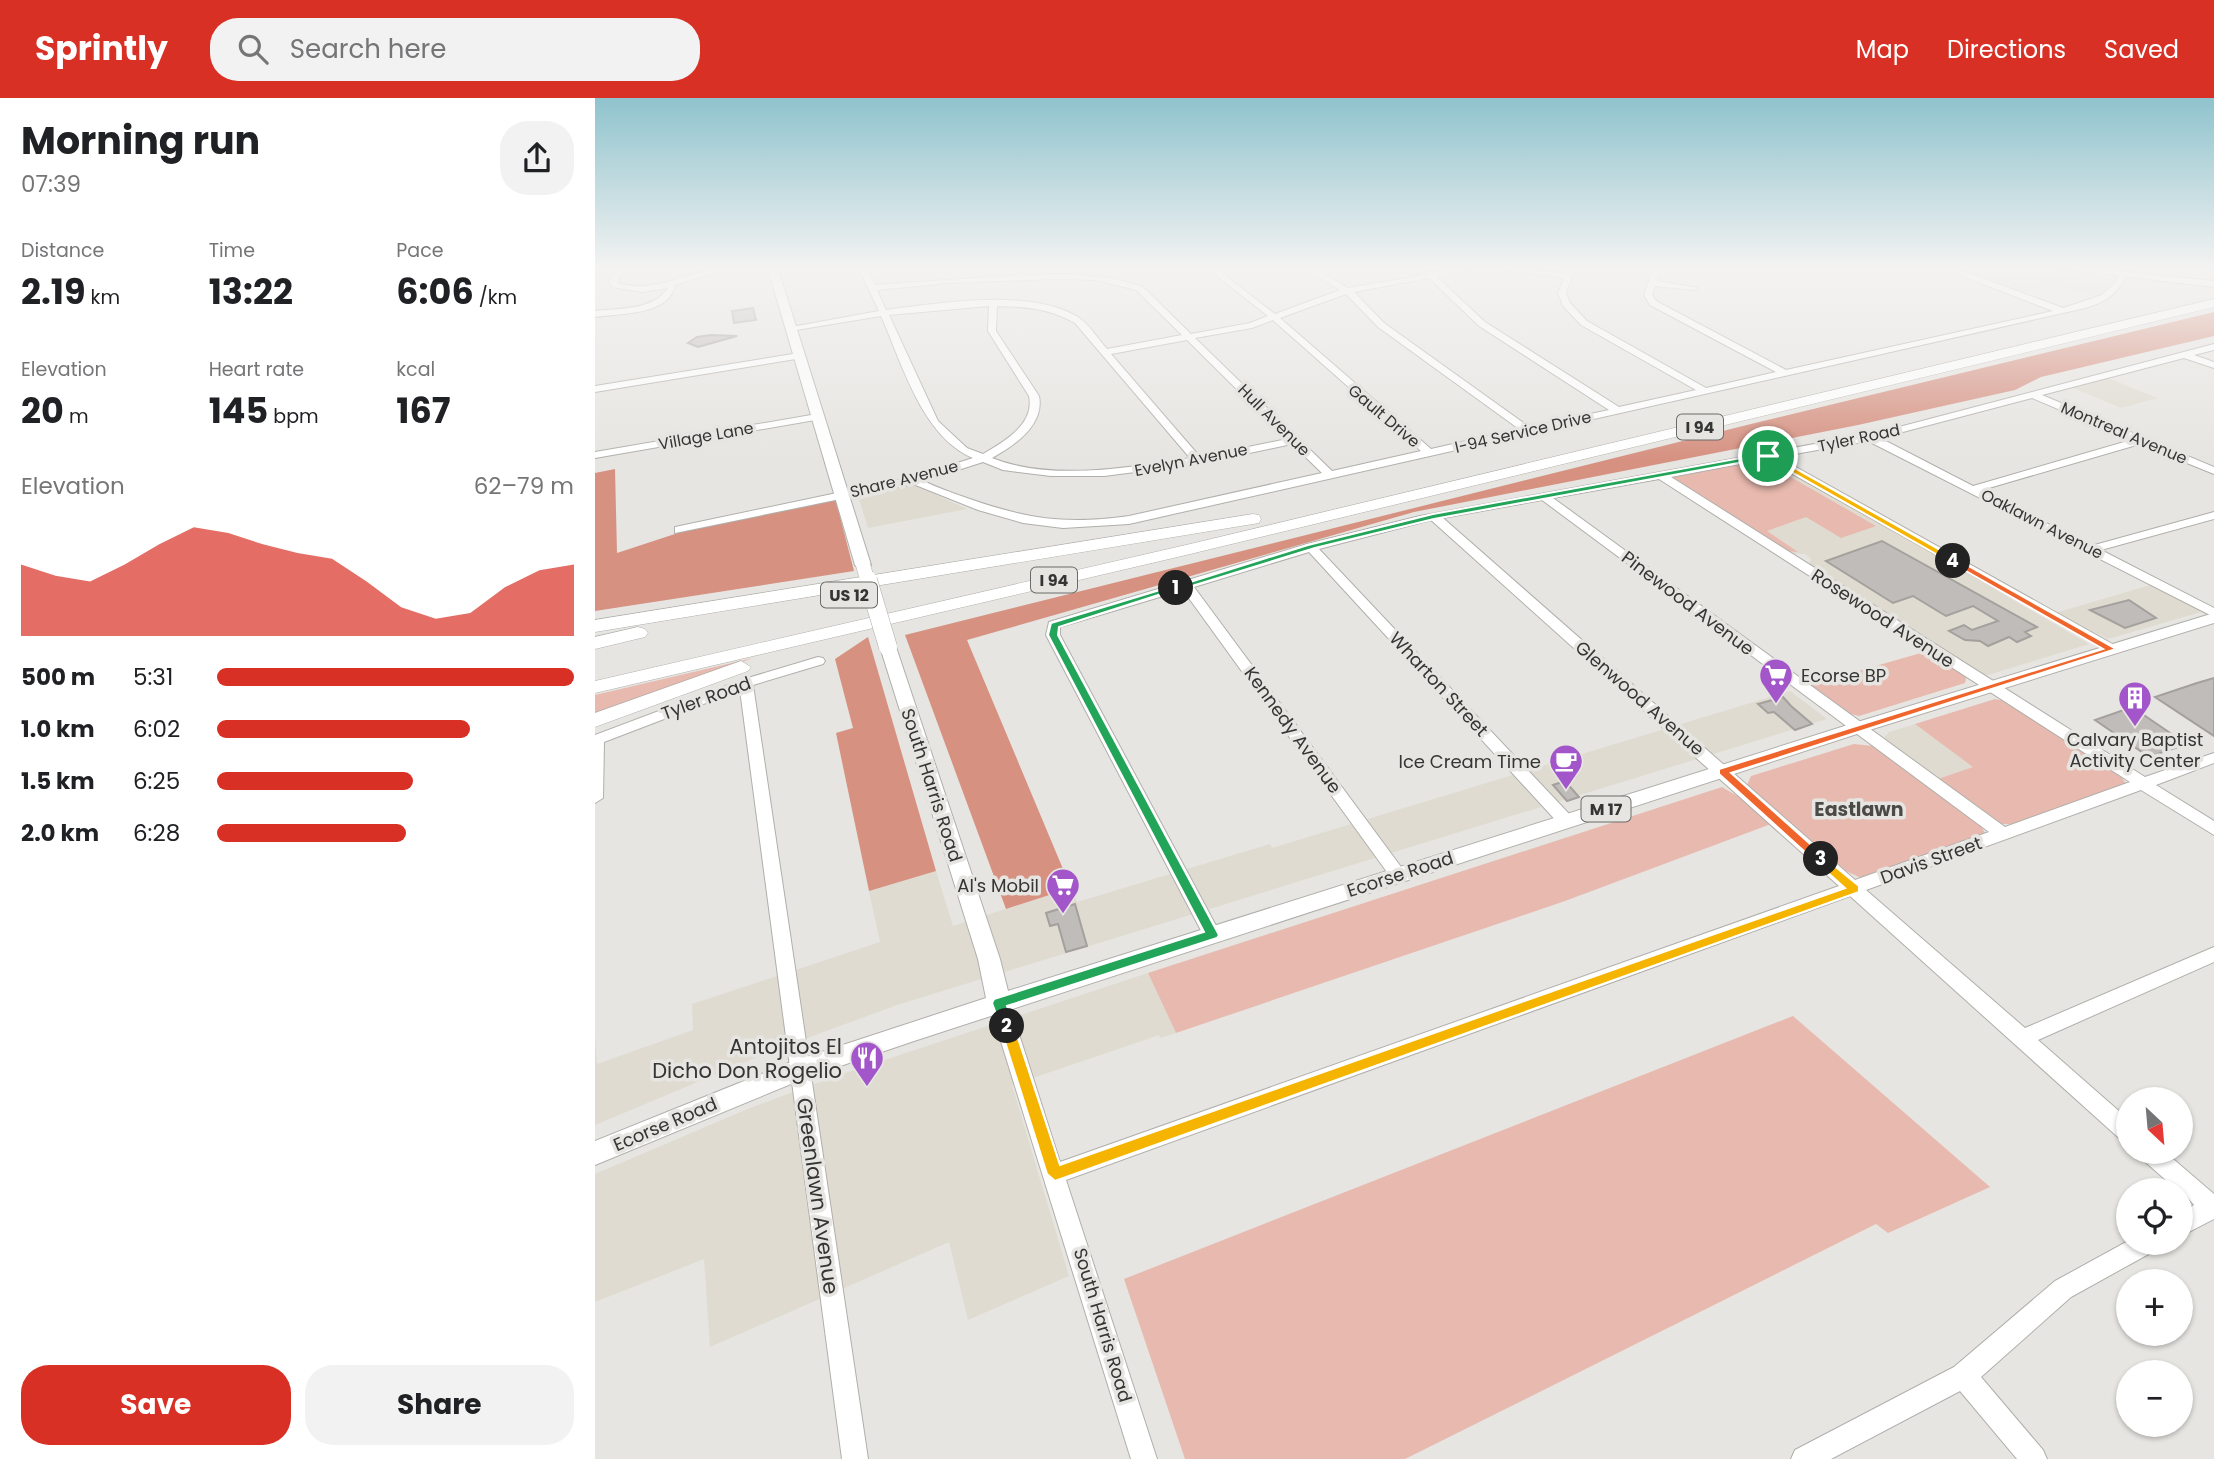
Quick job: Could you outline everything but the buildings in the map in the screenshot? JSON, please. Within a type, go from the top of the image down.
[{"type":"highway","name":"I 94","points":[[595,626],[1102,546],[1354,498],[2052,333]]},
{"type":"highway","name":"I 94","points":[[595,687],[2090,333]]},
{"type":"highway","name":"US 12","points":[[595,643],[1071,556],[1102,546]]},
{"type":"highway","name":"US 12","points":[[596,733],[754,662],[888,624],[921,611]]},
{"type":"main road","name":"South Harris Road","points":[[791,333],[840,495],[989,959],[999,1003]]},
{"type":"main road","name":"Ecorse Road","points":[[595,1153],[800,1069],[999,1003],[1857,728],[2214,618]]},
{"type":"street","name":"Evelyn Avenue","points":[[892,333],[941,433],[949,442],[981,457],[1014,467],[1054,473],[1134,472],[1295,440]]},
{"type":"street","name":"Share Avenue","points":[[680,530],[915,480],[1004,446],[1023,430],[1036,406],[1034,396],[993,333]]},
{"type":"street","points":[[1087,333],[1198,461]]},
{"type":"street","name":"Hull Avenue","points":[[1185,333],[1330,475]]},
{"type":"street","points":[[1105,352],[1215,333]]},
{"type":"street","name":"Gault Drive","points":[[1292,333],[1429,453]]},
{"type":"street","points":[[1391,333],[1528,431]]},
{"type":"street","points":[[1495,333],[1618,411]]},
{"type":"street","points":[[1603,333],[1704,391]]},
{"type":"street","points":[[1706,333],[1784,373]]},
{"type":"street","name":"I-94 Service Drive","points":[[915,480],[1004,517],[1064,526],[1129,520],[1966,333]]},
{"type":"street","name":"Tyler Road","points":[[1212,935],[1053,635],[1054,625],[1311,547],[1433,516],[1869,437],[2214,347]]},
{"type":"street","points":[[2185,355],[2214,365]]},
{"type":"street","points":[[595,389],[799,356]]},
{"type":"street","name":"Montreal Avenue","points":[[2033,395],[2214,471]]},
{"type":"street","name":"Village Lane","points":[[595,454],[817,417]]},
{"type":"street","name":"Oaklawn Avenue","points":[[1869,437],[2214,612]]},
{"type":"street","points":[[1974,489],[2141,440]]},
{"type":"street","points":[[1768,456],[2111,649]]},
{"type":"street","name":"Rosewood Avenue","points":[[1659,474],[2214,829]]},
{"type":"street","name":"Pinewood Avenue","points":[[1542,495],[2003,834]]},
{"type":"street","points":[[2092,549],[2214,515]]},
{"type":"street","name":"Glenwood Avenue","points":[[1433,516],[2116,1121]]},
{"type":"street","name":"Wharton Street","points":[[1311,547],[1566,821]]},
{"type":"street","name":"Kennedy Avenue","points":[[1186,585],[1398,875]]},
{"type":"street","name":"Tyler Road","points":[[596,733],[818,661]]},
{"type":"street","name":"Greenlawn Avenue","points":[[745,683],[855,1459]]},
{"type":"street","points":[[595,798],[596,733]]},
{"type":"street","name":"Davis Street","points":[[1055,1174],[2214,758]]},
{"type":"street","points":[[2022,1038],[2214,954]]},
{"type":"street","name":"South Harris Road","points":[[999,1003],[1145,1459]]},
{"type":"street","points":[[2164,1164],[2213,1208],[2193,1218]]},
{"type":"street","points":[[1804,1459],[1963,1376],[2063,1289],[2124,1255]]},
{"type":"street","points":[[1963,1376],[2033,1459]]},
{"type":"shaded area","points":[[2129,333],[2214,333],[2214,336],[2041,377],[2015,390],[1858,425],[1414,512],[967,640],[1071,888],[1006,909],[905,635]]},
{"type":"shaded area","points":[[2108,378],[2158,398],[2121,408],[2071,387]]},
{"type":"shaded area","points":[[1761,459],[1832,495],[2089,644],[1985,676],[1809,565],[1811,559],[1805,554],[1792,554],[1669,478],[1674,474]]},
{"type":"shaded area","points":[[1761,460],[1876,526],[1841,538],[1806,517],[1767,531],[1798,552],[1788,551],[1672,477]]},
{"type":"shaded area","points":[[615,469],[617,553],[684,531],[833,500],[836,501],[854,571],[595,611],[595,473]]},
{"type":"shaded area","points":[[911,483],[967,509],[868,528],[858,496]]},
{"type":"shaded area","points":[[2157,583],[2201,612],[2108,639],[2055,613]]},
{"type":"shaded area","points":[[868,637],[936,871],[869,891],[836,733],[853,728],[835,659]]},
{"type":"shaded area","points":[[1928,651],[1966,677],[1965,683],[1859,716],[1847,713],[1809,685]]},
{"type":"shaded area","points":[[753,658],[595,715],[595,695]]},
{"type":"shaded area","points":[[1790,691],[1827,719],[897,1005],[772,1051],[595,1125],[595,1036],[597,1064],[693,1030],[692,1004],[880,942],[869,891],[936,871],[953,926],[1071,888],[1077,902],[1270,844],[1272,848]]},
{"type":"shaded area","points":[[1995,699],[2004,701],[2121,776],[2126,784],[2014,824],[1999,824],[1938,779],[1973,767],[1915,724]]},
{"type":"shaded area","points":[[1915,724],[1974,767],[1938,779],[1884,738],[1889,732]]},
{"type":"shaded area","points":[[1854,744],[1873,746],[1980,824],[1985,833],[1861,878],[1846,871],[1747,785],[1751,776]]},
{"type":"shaded area","points":[[1722,787],[1739,797],[1771,824],[1565,901],[1176,1033],[1148,973]]},
{"type":"shaded area","points":[[1148,973],[1176,1033],[1160,1038],[1159,1035],[1012,1085],[1069,1276],[968,1320],[949,1242],[710,1347],[704,1259],[595,1302],[595,1174],[750,1108],[839,1075]]},
{"type":"shaded area","points":[[1793,1016],[1990,1187],[1888,1233],[1876,1224],[1405,1459],[1185,1459],[1124,1279]]},
{"type":"place","name":"Ecorse BP","points":[[1776,705]]},
{"type":"place","name":"Calvary Baptist Activity Center","points":[[2135,728]]},
{"type":"place","name":"Ice Cream Time","points":[[1566,791]]},
{"type":"place","name":"Al's Mobil","points":[[1063,915]]},
{"type":"place","name":"Antojitos El Dicho Don Rogelio","points":[[867,1088]]},
{"type":"district","name":"Eastlawn","points":[[1859,809]]},
{"type":"route","points":[[1768,456],[2111,649],[1723,772],[1855,889],[1055,1174],[999,1003],[1212,935],[1053,635],[1054,625],[1311,547],[1420,519],[1768,456]]}]
